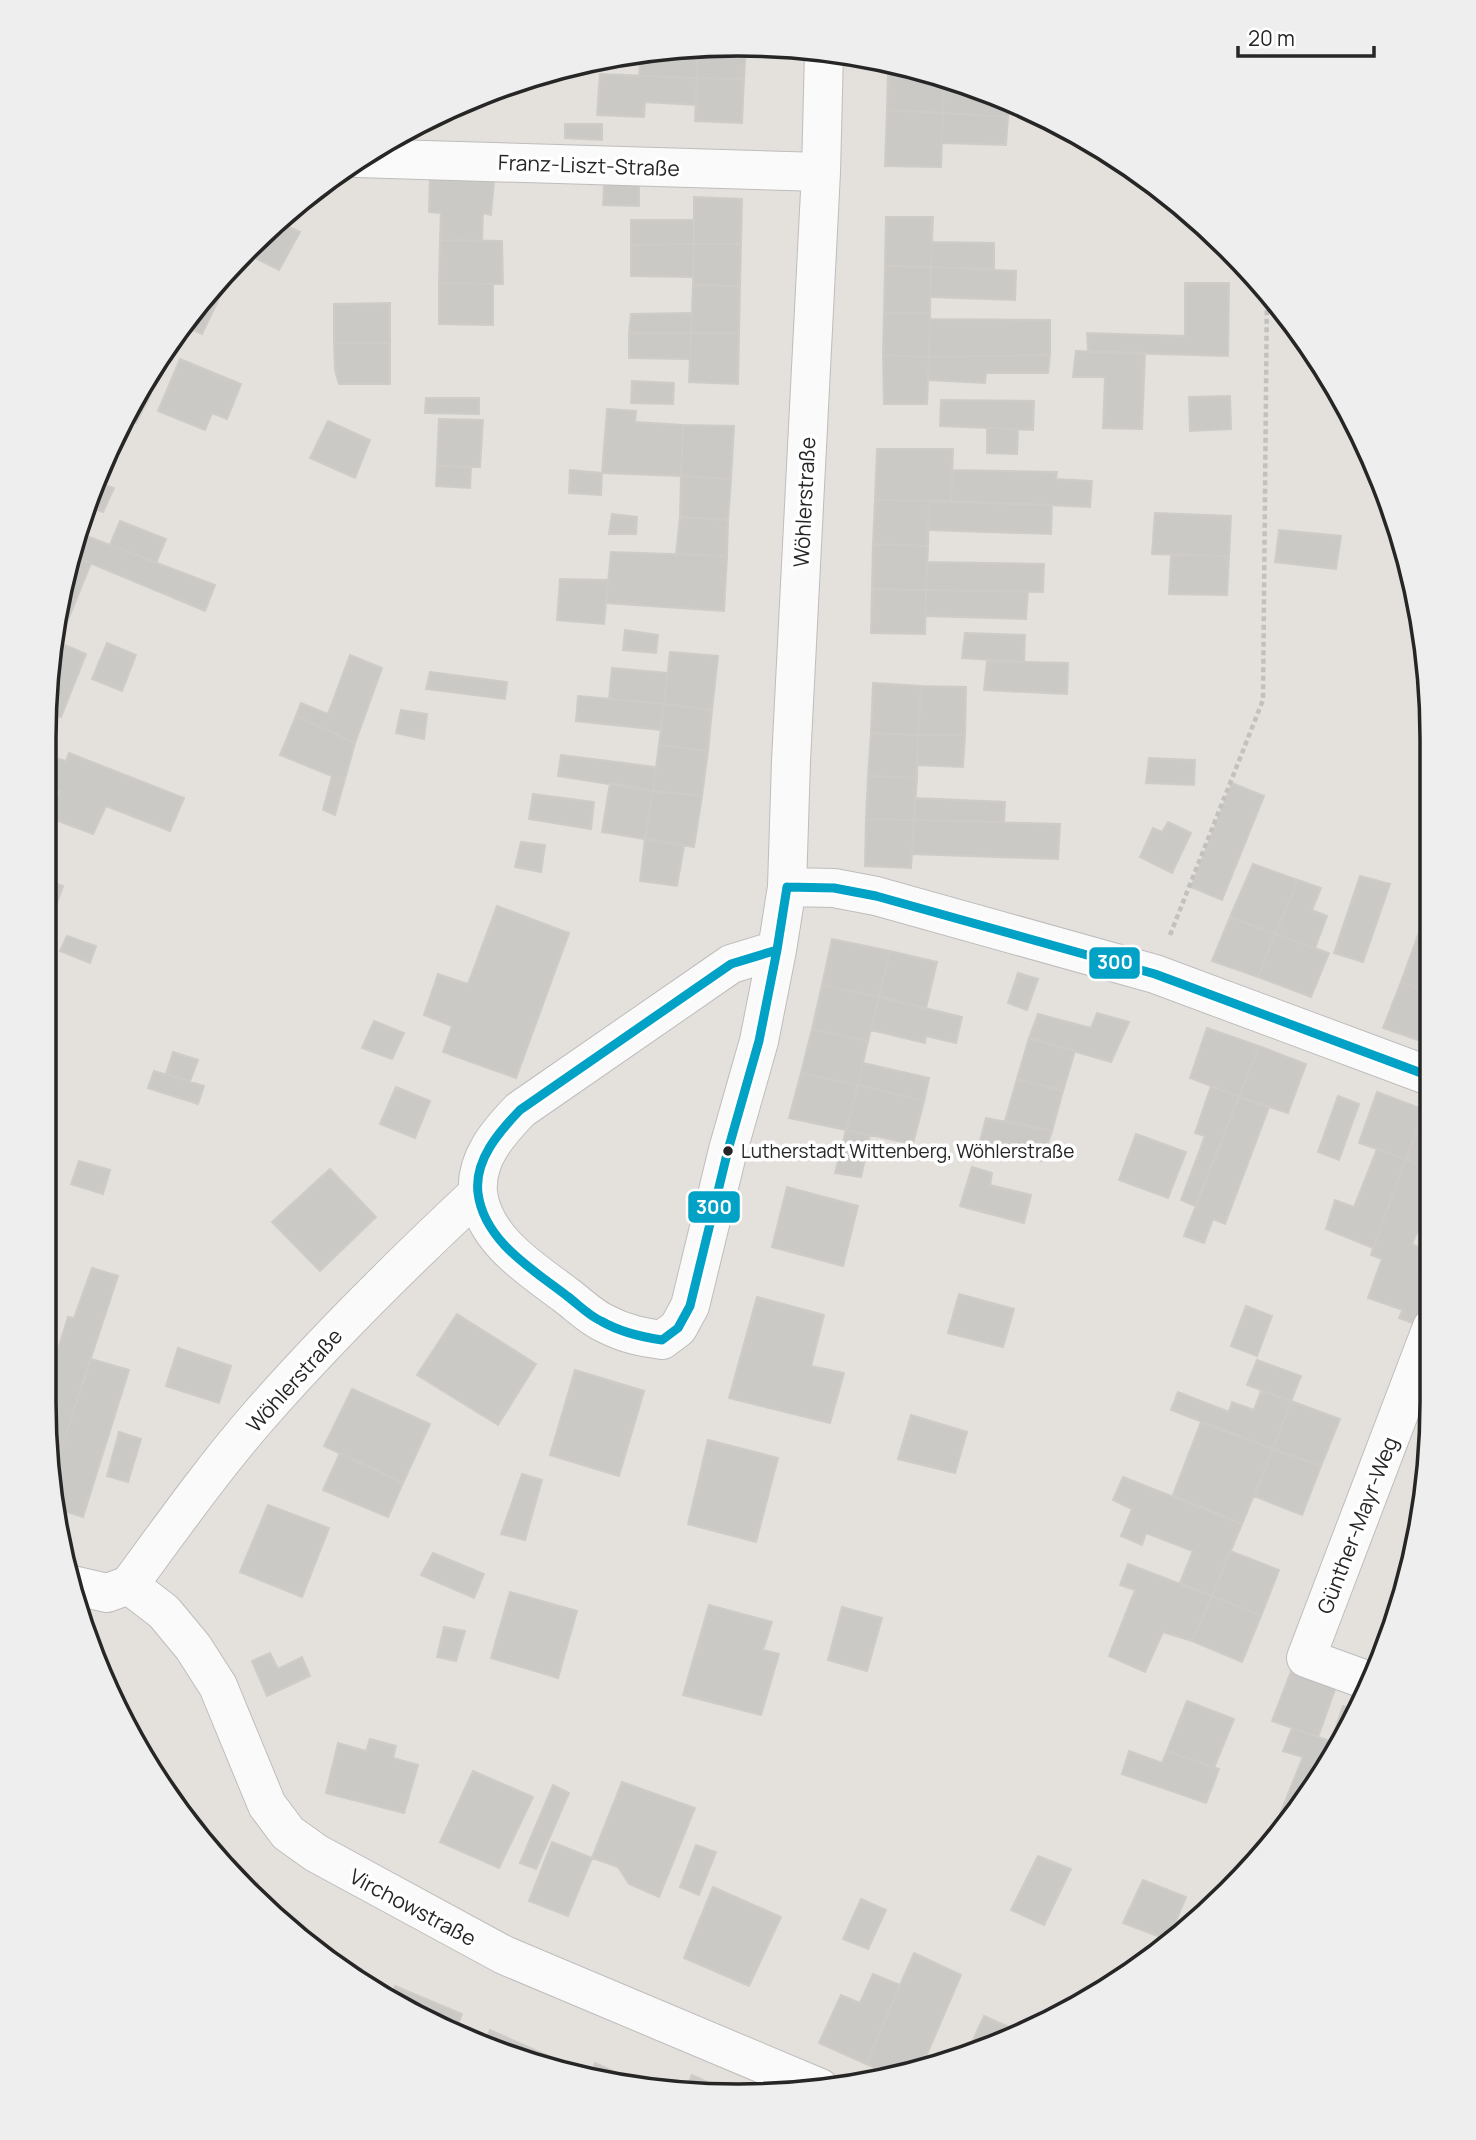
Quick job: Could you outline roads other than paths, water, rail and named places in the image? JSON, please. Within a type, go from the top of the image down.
[{"type":"street","name":"Wöhlerstraße","points":[[129,1585],[193,1497],[257,1418],[313,1356],[478,1192],[486,1219],[502,1242],[522,1261],[603,1323],[635,1337],[662,1340],[678,1328],[690,1306],[728,1150],[759,1041],[787,887],[821,172],[824,62]]},
{"type":"street","name":"Franz-Liszt-Straße","points":[[379,159],[821,172]]},
{"type":"street","points":[[787,887],[834,888],[876,896],[1155,974],[1420,1073]]},
{"type":"street","points":[[478,1192],[482,1163],[496,1135],[520,1110],[731,964],[777,950]]},
{"type":"street","name":"Günther-Mayr-Weg","points":[[1361,1678],[1306,1658],[1420,1359]]},
{"type":"street","points":[[82,1587],[107,1593],[129,1585]]},
{"type":"street","name":"Virchowstraße","points":[[129,1585],[163,1612],[193,1647],[218,1685],[267,1805],[288,1833],[316,1853],[504,1955],[803,2081]]},
{"type":"place","name":"Lutherstadt Wittenberg, Wöhlerstraße","points":[[728,1151]]}]
